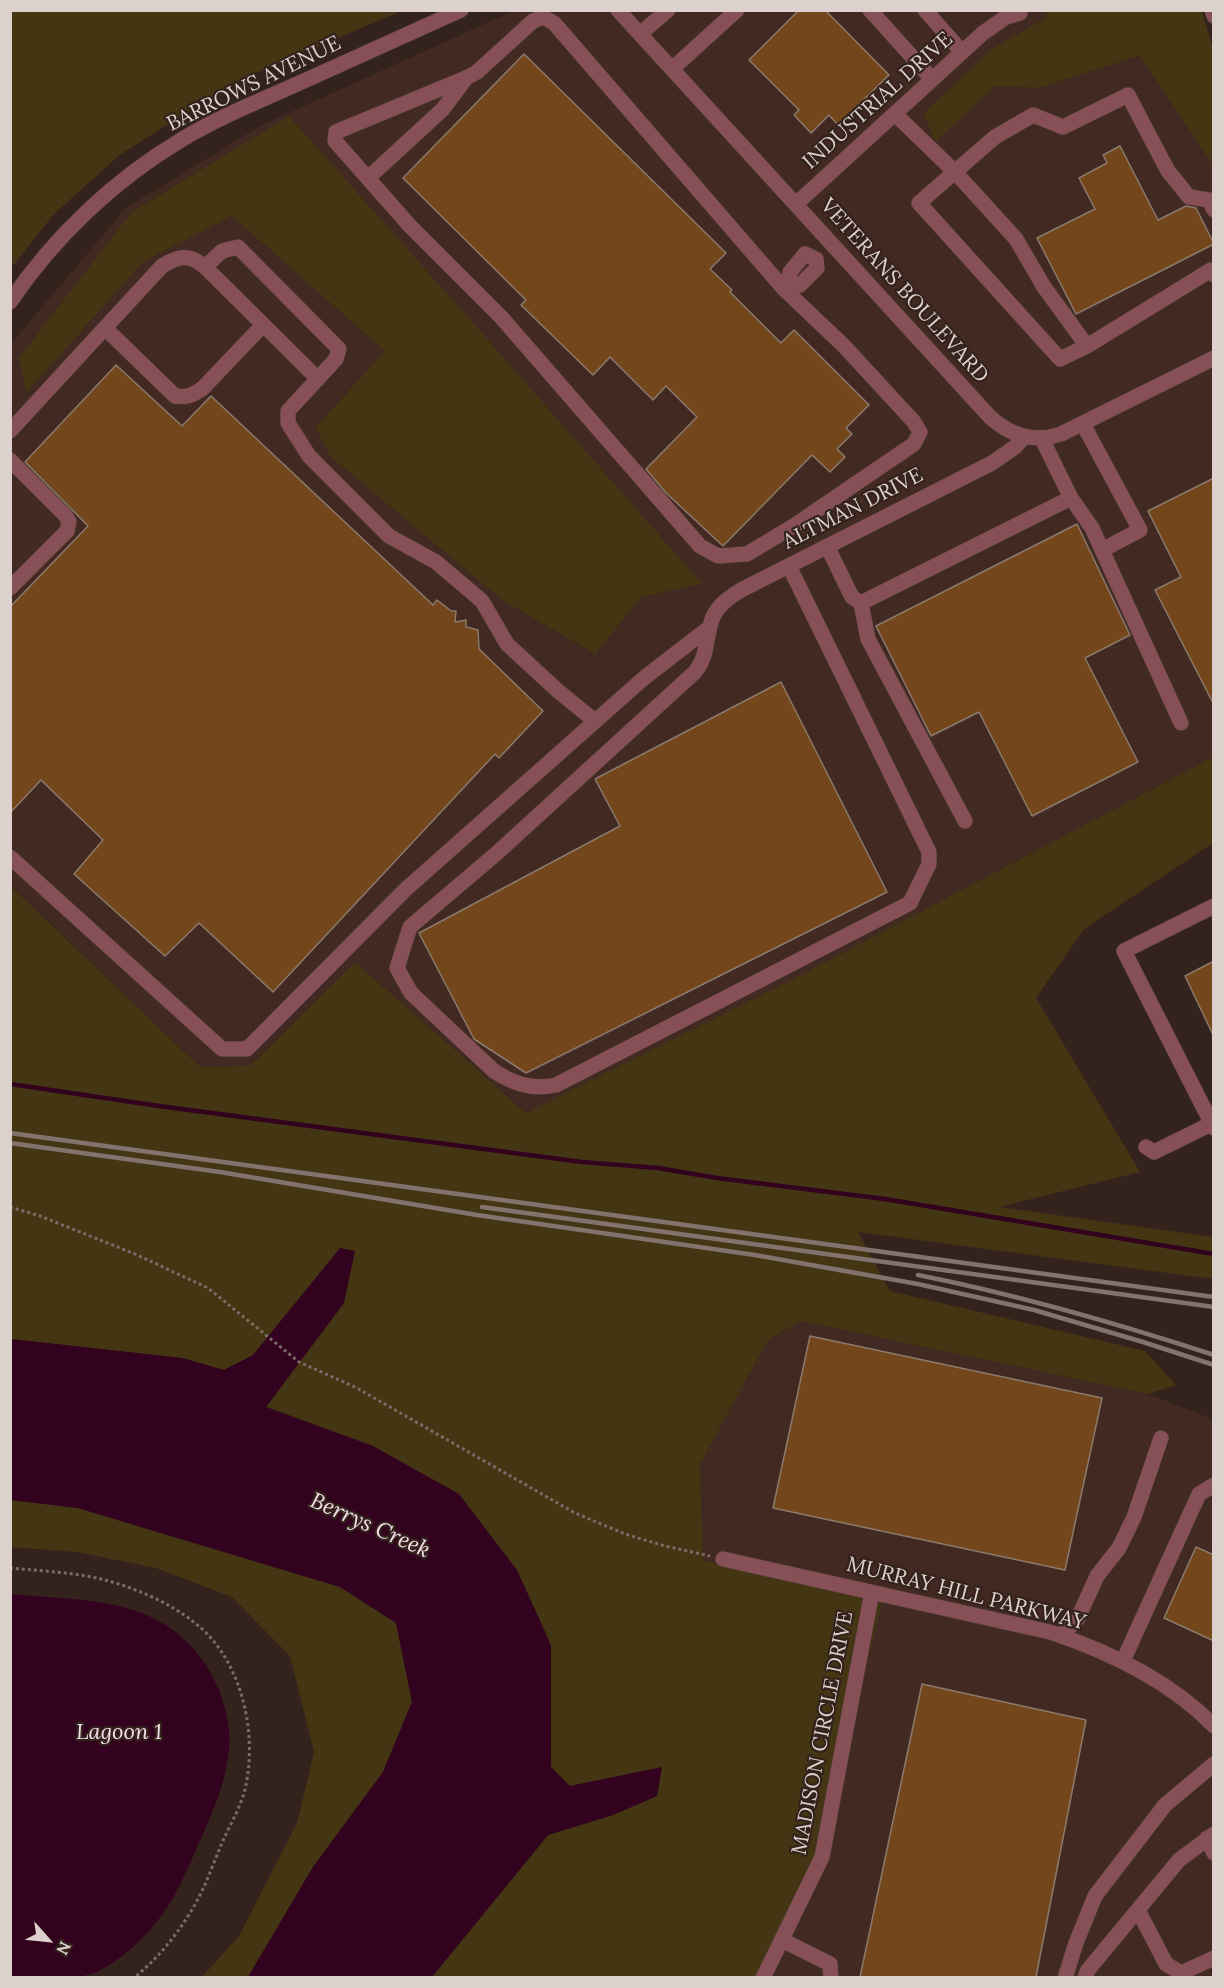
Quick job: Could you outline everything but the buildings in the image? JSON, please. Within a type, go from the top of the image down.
[{"type":"street","name":"BARROWS AVENUE","points":[[10,302],[51,248],[87,212],[133,173],[181,140],[245,107],[461,10]]},
{"type":"street","name":"VETERANS BOULEVARD","points":[[618,10],[990,417],[1005,429],[1024,437],[1042,439],[1061,434],[1214,358]]},
{"type":"street","points":[[640,34],[668,10]]},
{"type":"street","points":[[672,69],[737,10]]},
{"type":"street","points":[[870,10],[932,79]]},
{"type":"street","points":[[925,10],[962,52]]},
{"type":"street","points":[[1212,10],[1214,16]]},
{"type":"street","name":"INDUSTRIAL DRIVE","points":[[796,204],[994,24],[1019,12]]},
{"type":"street","points":[[543,17],[554,23],[787,287],[915,422],[920,432],[914,444],[792,527],[747,554],[718,556],[700,546],[501,317],[410,226],[368,178],[335,141],[336,132],[477,72],[533,21],[543,17]]},
{"type":"street","points":[[368,178],[443,109],[466,78]]},
{"type":"street","points":[[1213,271],[1060,360],[919,203],[995,137],[1034,115],[1064,127],[1128,94],[1168,171],[1189,197],[1209,200],[1214,210]]},
{"type":"street","points":[[895,114],[955,172],[1016,239],[1044,287],[1087,346]]},
{"type":"street","points":[[787,287],[790,272],[805,254],[816,259],[832,244]]},
{"type":"street","points":[[205,267],[222,250],[238,247],[339,349],[336,359],[288,411],[288,423],[309,456],[389,536],[436,562],[482,601],[507,644],[595,721]]},
{"type":"street","points":[[10,431],[162,266],[177,258],[195,259],[205,267],[318,379]]},
{"type":"street","points":[[105,328],[175,396],[185,397],[203,388],[263,325]]},
{"type":"street","points":[[1083,424],[1140,530],[1102,550]]},
{"type":"street","name":"ALTMAN DRIVE","points":[[710,627],[713,616],[729,597],[992,463],[1015,447],[1024,437]]},
{"type":"street","points":[[1042,439],[1071,498],[1092,528],[1181,723]]},
{"type":"street","points":[[10,460],[65,515],[69,522],[67,531],[10,588]]},
{"type":"street","points":[[861,603],[1071,498]]},
{"type":"street","points":[[826,546],[852,597],[861,603],[868,639],[965,822]]},
{"type":"street","points":[[710,627],[705,658],[695,672],[497,853],[410,927],[397,968],[411,993],[494,1071],[508,1080],[538,1088],[556,1085],[910,903],[929,864],[929,852],[789,566]]},
{"type":"street","points":[[10,857],[222,1048],[247,1049],[406,889],[644,678],[710,627]]},
{"type":"street","points":[[1146,1147],[1154,1152],[1212,1126],[1124,951],[1214,906]]},
{"type":"street","points":[[1061,1636],[1078,1618],[1097,1576],[1119,1548],[1134,1517],[1161,1437]]},
{"type":"street","points":[[1123,1661],[1199,1494],[1214,1485]]},
{"type":"street","name":"MURRAY HILL PARKWAY","points":[[723,1559],[1081,1642],[1152,1677],[1179,1696],[1214,1726]]},
{"type":"street","name":"MADISON CIRCLE DRIVE","points":[[763,1977],[822,1857],[872,1592]]},
{"type":"street","points":[[1065,1977],[1095,1896],[1166,1805],[1214,1764]]},
{"type":"street","points":[[1085,1977],[1088,1970],[1179,1860],[1210,1836],[1214,1853]]},
{"type":"street","points":[[1138,1910],[1166,1964],[1181,1973],[1214,1958]]},
{"type":"street","points":[[782,1940],[830,1964],[831,1977]]},
{"type":"path","points":[[10,1207],[40,1216],[135,1254],[208,1288],[300,1362],[355,1387],[575,1513],[625,1534],[723,1559]]},
{"type":"path","points":[[10,1568],[101,1579],[141,1593],[178,1611],[197,1624],[220,1650],[239,1688],[248,1722],[250,1753],[243,1794],[201,1893],[180,1928],[150,1964],[134,1977]]},
{"type":"shaded area","points":[[11,10],[401,11],[233,83],[121,154],[54,214],[11,268]]},
{"type":"shaded area","points":[[513,11],[1046,11],[1047,17],[992,49],[924,113],[935,141],[995,86],[1038,88],[1141,56],[1213,165],[1213,757],[803,974],[526,1113],[355,962],[250,1066],[200,1067],[11,885],[10,345],[126,208],[260,126]],"holes":[[[289,116],[701,584],[641,597],[594,654],[505,602],[329,454],[316,427],[385,351],[232,216],[144,261],[26,393],[131,212]]]},
{"type":"shaded area","points":[[1046,11],[1202,11],[1213,49],[1213,165],[1140,56],[1038,88],[995,86],[935,142],[924,113],[992,49],[1047,17]]},
{"type":"shaded area","points":[[289,116],[702,584],[641,597],[595,654],[505,602],[329,455],[316,427],[385,351],[232,216],[144,261],[26,393],[19,358],[132,212]]},
{"type":"shaded area","points":[[1213,757],[1213,843],[1084,929],[1036,998],[1140,1172],[999,1207],[1213,1237],[1213,1279],[858,1232],[890,1291],[1145,1351],[1176,1385],[1148,1394],[801,1321],[768,1340],[700,1464],[703,1560],[882,1601],[815,1887],[766,1977],[432,1977],[548,1835],[613,1815],[657,1796],[661,1768],[570,1786],[551,1767],[551,1645],[373,1446],[266,1407],[344,1303],[340,1249],[253,1355],[224,1370],[182,1358],[11,1339],[10,885],[200,1067],[250,1066],[355,962],[526,1113],[803,974]]},
{"type":"shaded area","points":[[801,1321],[1148,1394],[1213,1419],[1213,1977],[766,1977],[882,1601],[703,1560],[700,1464],[768,1340]]},
{"type":"shaded area","points":[[10,1500],[78,1508],[340,1587],[396,1623],[412,1702],[383,1772],[313,1867],[248,1977],[202,1977],[239,1936],[297,1823],[314,1752],[290,1656],[232,1597],[156,1568],[77,1552],[11,1547]]},
{"type":"water","name":"Berrys Creek","points":[[340,1248],[355,1251],[344,1303],[266,1407],[373,1446],[459,1494],[517,1570],[551,1645],[551,1767],[570,1786],[662,1767],[657,1796],[613,1815],[548,1835],[432,1977],[248,1977],[313,1867],[383,1772],[412,1702],[396,1623],[340,1587],[78,1508],[11,1500],[11,1339],[182,1358],[224,1370],[253,1355]]},
{"type":"water","name":"Lagoon 1","points":[[11,1594],[116,1605],[155,1619],[183,1638],[201,1658],[220,1692],[227,1717],[229,1752],[222,1786],[176,1893],[149,1931],[135,1945],[104,1968],[83,1976],[59,1979],[11,1977]]},
{"type":"waterway","points":[[10,1084],[582,1162],[658,1168],[717,1178],[885,1199],[1214,1254]]},
{"type":"railway","points":[[10,1133],[1214,1297]]},
{"type":"railway","points":[[10,1143],[220,1172],[477,1215],[755,1255],[918,1284],[1034,1310],[1214,1365]]},
{"type":"railway","points":[[482,1207],[1214,1307]]},
{"type":"railway","points":[[918,1275],[1067,1310],[1214,1355]]}]
